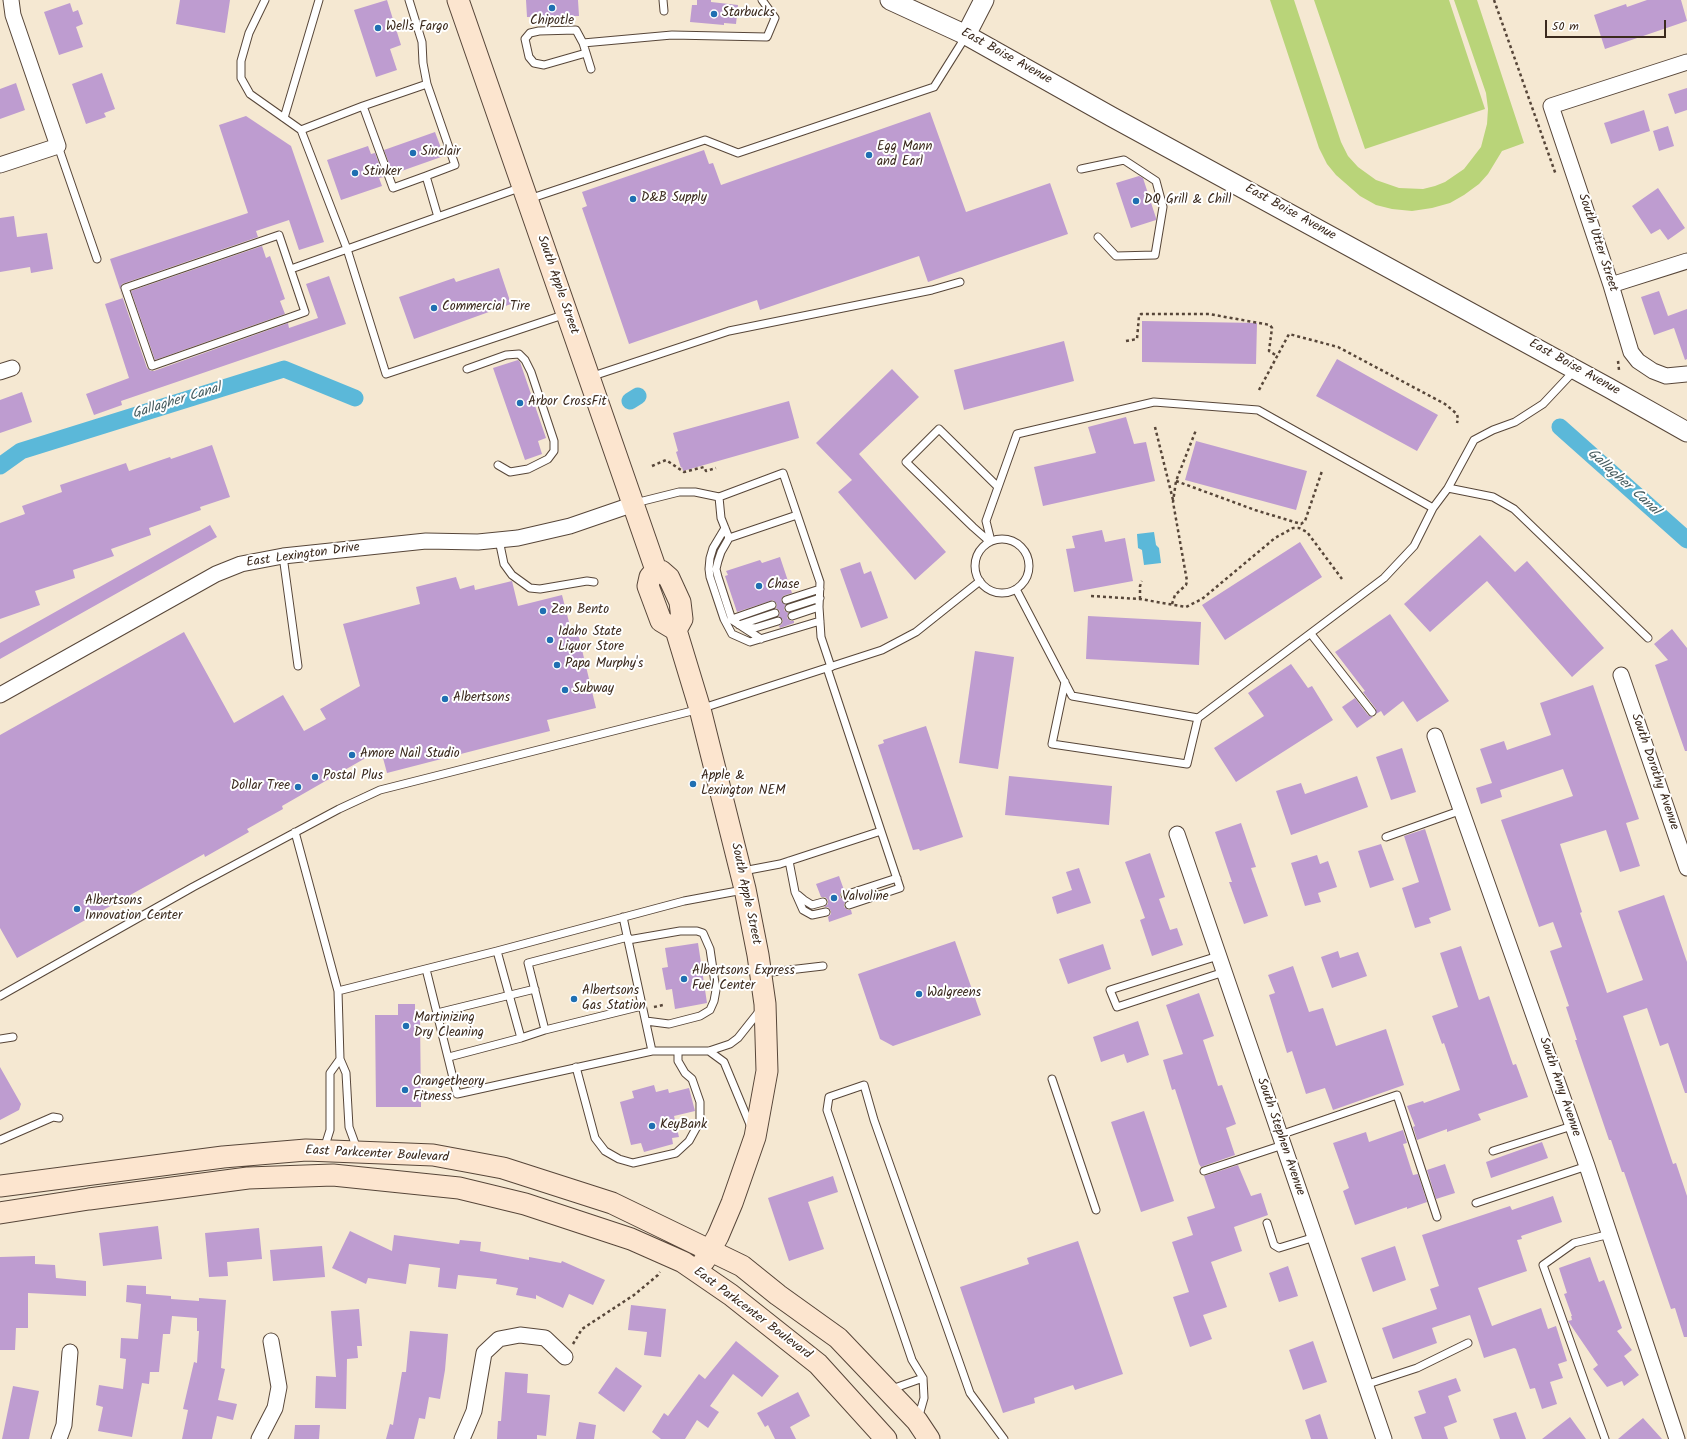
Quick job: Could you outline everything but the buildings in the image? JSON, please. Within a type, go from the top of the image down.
[{"type":"main road","name":"South Apple Street","points":[[458,0],[656,570],[661,571],[669,578],[680,602],[682,619],[676,630],[700,709],[743,881],[761,973],[765,1004],[767,1071],[755,1136],[732,1204],[698,1273]]},
{"type":"main road","name":"East Parkcenter Boulevard","points":[[0,1186],[223,1157],[306,1150],[433,1155],[502,1168],[612,1203],[742,1266],[778,1295],[838,1338],[917,1421],[929,1439]]},
{"type":"main road","name":"East Parkcenter Boulevard","points":[[0,1214],[89,1199],[248,1178],[333,1175],[459,1188],[525,1204],[631,1239],[683,1262],[731,1295],[818,1364],[886,1439]]},
{"type":"street","points":[[0,165],[58,146],[13,15],[11,0]]},
{"type":"street","name":"East Boise Avenue","points":[[890,0],[966,34],[1119,120],[1576,369],[1687,432]]},
{"type":"street","points":[[966,34],[984,0]]},
{"type":"street","name":"South Utter Street","points":[[1687,62],[1551,106],[1612,285],[1631,352],[1638,361],[1653,371],[1666,376],[1687,374]]},
{"type":"street","points":[[1612,285],[1687,261]]},
{"type":"street","name":"East Lexington Drive","points":[[0,695],[216,574],[241,564],[283,556],[426,541],[478,542],[518,538],[570,526],[634,504]]},
{"type":"street","name":"South Dorothy Avenue","points":[[1621,675],[1687,868]]},
{"type":"street","name":"South Amy Avenue","points":[[1435,736],[1587,1166],[1677,1439]]},
{"type":"street","name":"South Stephen Avenue","points":[[1177,834],[1384,1439]]},
{"type":"street","points":[[462,1439],[474,1411],[484,1353],[499,1339],[520,1335],[545,1338],[565,1357]]},
{"type":"street","points":[[258,1439],[276,1408],[279,1387],[271,1341]]},
{"type":"street","points":[[59,1439],[64,1425],[70,1352]]},
{"type":"lane","points":[[264,0],[249,33],[241,61],[241,78],[250,94],[302,130],[347,248],[386,374],[567,314]]},
{"type":"lane","points":[[284,118],[319,0]]},
{"type":"lane","points":[[363,106],[393,188],[455,165],[427,84],[423,63],[422,42],[408,0]]},
{"type":"lane","points":[[583,43],[672,35],[767,37],[775,18],[762,0]]},
{"type":"lane","points":[[664,11],[666,1]]},
{"type":"lane","points":[[586,53],[544,65],[534,63],[529,57],[525,39],[530,33],[539,30],[576,30],[583,43],[591,69]]},
{"type":"lane","points":[[291,269],[438,217],[705,140],[738,153],[934,86],[966,34]]},
{"type":"lane","points":[[302,130],[363,106],[427,84]]},
{"type":"lane","points":[[58,146],[97,259]]},
{"type":"lane","points":[[1081,169],[1124,160],[1156,181],[1163,207],[1155,256],[1116,256],[1098,237]]},
{"type":"lane","points":[[426,176],[438,217]]},
{"type":"lane","points":[[279,235],[291,269],[305,312],[152,366],[124,288],[279,235]]},
{"type":"lane","points":[[589,377],[729,331],[932,290],[960,282]]},
{"type":"lane","points":[[467,369],[506,355],[519,354],[525,360],[531,372],[554,441],[554,451],[548,459],[528,469],[510,472],[498,465]]},
{"type":"lane","points":[[1065,682],[1052,744],[1187,764],[1198,718],[1384,578],[1414,546],[1434,508],[1448,488],[1474,440],[1493,430],[1515,422],[1542,404],[1576,369]]},
{"type":"lane","points":[[991,542],[986,521],[1017,434],[1154,402],[1258,410],[1434,508]]},
{"type":"lane","points":[[991,542],[973,527],[906,462],[938,429],[998,487]]},
{"type":"lane","points":[[634,504],[679,492],[695,492],[719,496],[783,473],[820,582],[819,607],[821,637],[829,667],[900,888],[849,905]]},
{"type":"lane","points":[[1448,488],[1493,497],[1514,509],[1648,638]]},
{"type":"lane","points":[[719,496],[721,518],[728,538]]},
{"type":"lane","points":[[762,639],[732,619],[716,569],[720,552],[728,538],[797,516]]},
{"type":"lane","points":[[725,528],[713,548],[710,558],[710,577],[726,623],[732,634],[750,642],[820,621]]},
{"type":"lane","points":[[1000,539],[1009,540],[1018,544],[1024,550],[1028,558],[1028,576],[1016,589],[1008,592],[996,592],[985,587],[980,581],[976,572],[975,563],[978,554],[984,546],[991,542],[1000,539]]},
{"type":"lane","points":[[499,540],[504,564],[512,575],[530,588],[540,589],[587,581],[594,582]]},
{"type":"lane","points":[[283,556],[298,666]]},
{"type":"lane","points":[[0,996],[193,887],[295,832],[380,790],[700,709],[882,650],[916,632],[980,581]]},
{"type":"lane","points":[[786,600],[820,589]]},
{"type":"lane","points":[[1016,589],[1072,696],[1198,718]]},
{"type":"lane","points":[[789,608],[820,598]]},
{"type":"lane","points":[[732,619],[772,605]]},
{"type":"lane","points":[[792,616],[819,607]]},
{"type":"lane","points":[[739,625],[775,613]]},
{"type":"lane","points":[[739,625],[755,628],[778,621]]},
{"type":"lane","points":[[1311,634],[1372,712]]},
{"type":"lane","points":[[1386,837],[1462,810]]},
{"type":"lane","points":[[338,991],[497,951],[684,901],[743,881],[789,861],[881,831]]},
{"type":"lane","points":[[295,832],[338,991],[340,1059],[346,1073],[349,1127],[358,1152]]},
{"type":"lane","points":[[789,861],[796,892],[803,910],[812,915],[826,912]]},
{"type":"lane","points":[[845,895],[897,878]]},
{"type":"lane","points":[[796,892],[812,905],[823,902]]},
{"type":"lane","points":[[623,917],[652,1051]]},
{"type":"lane","points":[[545,1030],[528,963],[628,938],[680,931],[697,931],[703,933],[710,949],[716,990],[714,1001],[710,1010],[700,1016],[669,1024],[646,1021]]},
{"type":"lane","points":[[497,951],[521,1038]]},
{"type":"lane","points":[[1218,956],[1110,990],[1117,1007],[1224,972]]},
{"type":"lane","points":[[761,973],[823,966]]},
{"type":"lane","points":[[426,969],[457,1094],[652,1051],[710,1052],[730,1044],[738,1038],[765,1004]]},
{"type":"lane","points":[[437,1013],[534,989]]},
{"type":"lane","points":[[449,1057],[521,1038],[545,1030],[642,1006]]},
{"type":"lane","points":[[0,1039],[13,1037]]},
{"type":"lane","points":[[576,1067],[595,1138],[605,1151],[633,1163],[676,1153],[689,1141],[700,1121],[700,1102],[692,1079],[685,1073],[678,1061],[678,1051]]},
{"type":"lane","points":[[710,1052],[724,1062],[755,1136]]},
{"type":"lane","points":[[324,1150],[330,1130],[330,1073],[340,1059]]},
{"type":"lane","points":[[1052,1079],[1096,1210]]},
{"type":"lane","points":[[917,1421],[924,1398],[923,1378],[912,1360],[827,1110],[829,1097],[864,1085],[874,1120],[970,1392],[1004,1439]]},
{"type":"lane","points":[[1204,1171],[1397,1095],[1437,1217]]},
{"type":"lane","points":[[0,1140],[53,1117],[59,1118]]},
{"type":"lane","points":[[1493,1151],[1572,1126]]},
{"type":"lane","points":[[1476,1203],[1587,1166]]},
{"type":"lane","points":[[1267,1223],[1274,1245],[1279,1248],[1314,1237]]},
{"type":"lane","points":[[1605,1439],[1543,1265],[1574,1243],[1610,1234]]},
{"type":"lane","points":[[1365,1385],[1417,1368],[1468,1344]]},
{"type":"lane","points":[[888,1390],[923,1378]]},
{"type":"path","points":[[1126,341],[1137,339],[1140,314],[1209,314],[1270,325],[1272,328],[1269,351],[1277,356]]},
{"type":"path","points":[[1259,390],[1289,334],[1338,347],[1445,404],[1457,414],[1457,423]]},
{"type":"path","points":[[1155,427],[1173,502],[1187,581],[1186,585],[1174,595],[1172,604]]},
{"type":"path","points":[[1173,502],[1176,481],[1196,430]]},
{"type":"path","points":[[652,466],[666,460],[684,472],[704,467],[706,471],[716,468]]},
{"type":"path","points":[[1299,528],[1305,521],[1322,471]]},
{"type":"path","points":[[1176,481],[1255,510],[1301,524]]},
{"type":"path","points":[[1091,596],[1140,599],[1186,607],[1202,599],[1275,538],[1293,528],[1299,528],[1307,532],[1342,579]]},
{"type":"path","points":[[1140,599],[1140,586],[1142,581]]},
{"type":"path","points":[[565,1357],[582,1329],[634,1295],[658,1276],[662,1268]]},
{"type":"green space","points":[[1270,0],[1294,0],[1341,142],[1348,156],[1358,167],[1376,180],[1399,188],[1423,189],[1435,186],[1445,182],[1464,169],[1481,147],[1487,124],[1488,109],[1486,93],[1454,0],[1477,0],[1524,143],[1502,151],[1488,174],[1479,184],[1450,203],[1412,211],[1392,209],[1376,205],[1360,196],[1336,175],[1327,164],[1319,148]]},
{"type":"green space","points":[[1314,0],[1449,0],[1485,109],[1365,149]]},
{"type":"water","points":[[1154,532],[1156,545],[1159,548],[1161,563],[1144,565],[1142,550],[1138,548],[1137,534]]},
{"type":"waterway","name":"Gallagher Canal","points":[[0,466],[21,451],[284,369],[355,398]]},
{"type":"waterway","name":"Gallagher Canal","points":[[630,401],[638,396]]},
{"type":"waterway","name":"Gallagher Canal","points":[[1560,427],[1687,540]]},
{"type":"place","name":"Chipotle","points":[[552,8]]},
{"type":"place","name":"Starbucks","points":[[714,14]]},
{"type":"place","name":"Wells Fargo","points":[[378,28]]},
{"type":"place","name":"Sinclair","points":[[413,153]]},
{"type":"place","name":"Egg Mann and Earl","points":[[869,155]]},
{"type":"place","name":"Stinker","points":[[355,173]]},
{"type":"place","name":"D&B Supply","points":[[633,199]]},
{"type":"place","name":"DQ Grill & Chill","points":[[1136,201]]},
{"type":"place","name":"Commercial Tire","points":[[434,308]]},
{"type":"place","name":"Arbor CrossFit","points":[[520,403]]},
{"type":"place","name":"Chase","points":[[759,586]]},
{"type":"place","name":"Zen Bento","points":[[543,611]]},
{"type":"place","name":"Idaho State Liquor Store","points":[[550,640]]},
{"type":"place","name":"Papa Murphy's","points":[[557,665]]},
{"type":"place","name":"Subway","points":[[565,690]]},
{"type":"place","name":"Albertsons","points":[[445,699]]},
{"type":"place","name":"Amore Nail Studio","points":[[352,755]]},
{"type":"place","name":"Postal Plus","points":[[315,777]]},
{"type":"place","name":"Apple & Lexington NEM","points":[[693,784]]},
{"type":"place","name":"Dollar Tree","points":[[298,787]]},
{"type":"place","name":"Valvoline","points":[[834,898]]},
{"type":"place","name":"Albertsons Innovation Center","points":[[77,909]]},
{"type":"place","name":"Albertsons Express Fuel Center","points":[[684,979]]},
{"type":"place","name":"Walgreens","points":[[919,994]]},
{"type":"place","name":"Albertsons Gas Station","points":[[574,999]]},
{"type":"place","name":"Martinizing Dry Cleaning","points":[[406,1026]]},
{"type":"place","name":"Orangetheory Fitness","points":[[405,1090]]},
{"type":"place","name":"KeyBank","points":[[652,1126]]}]
